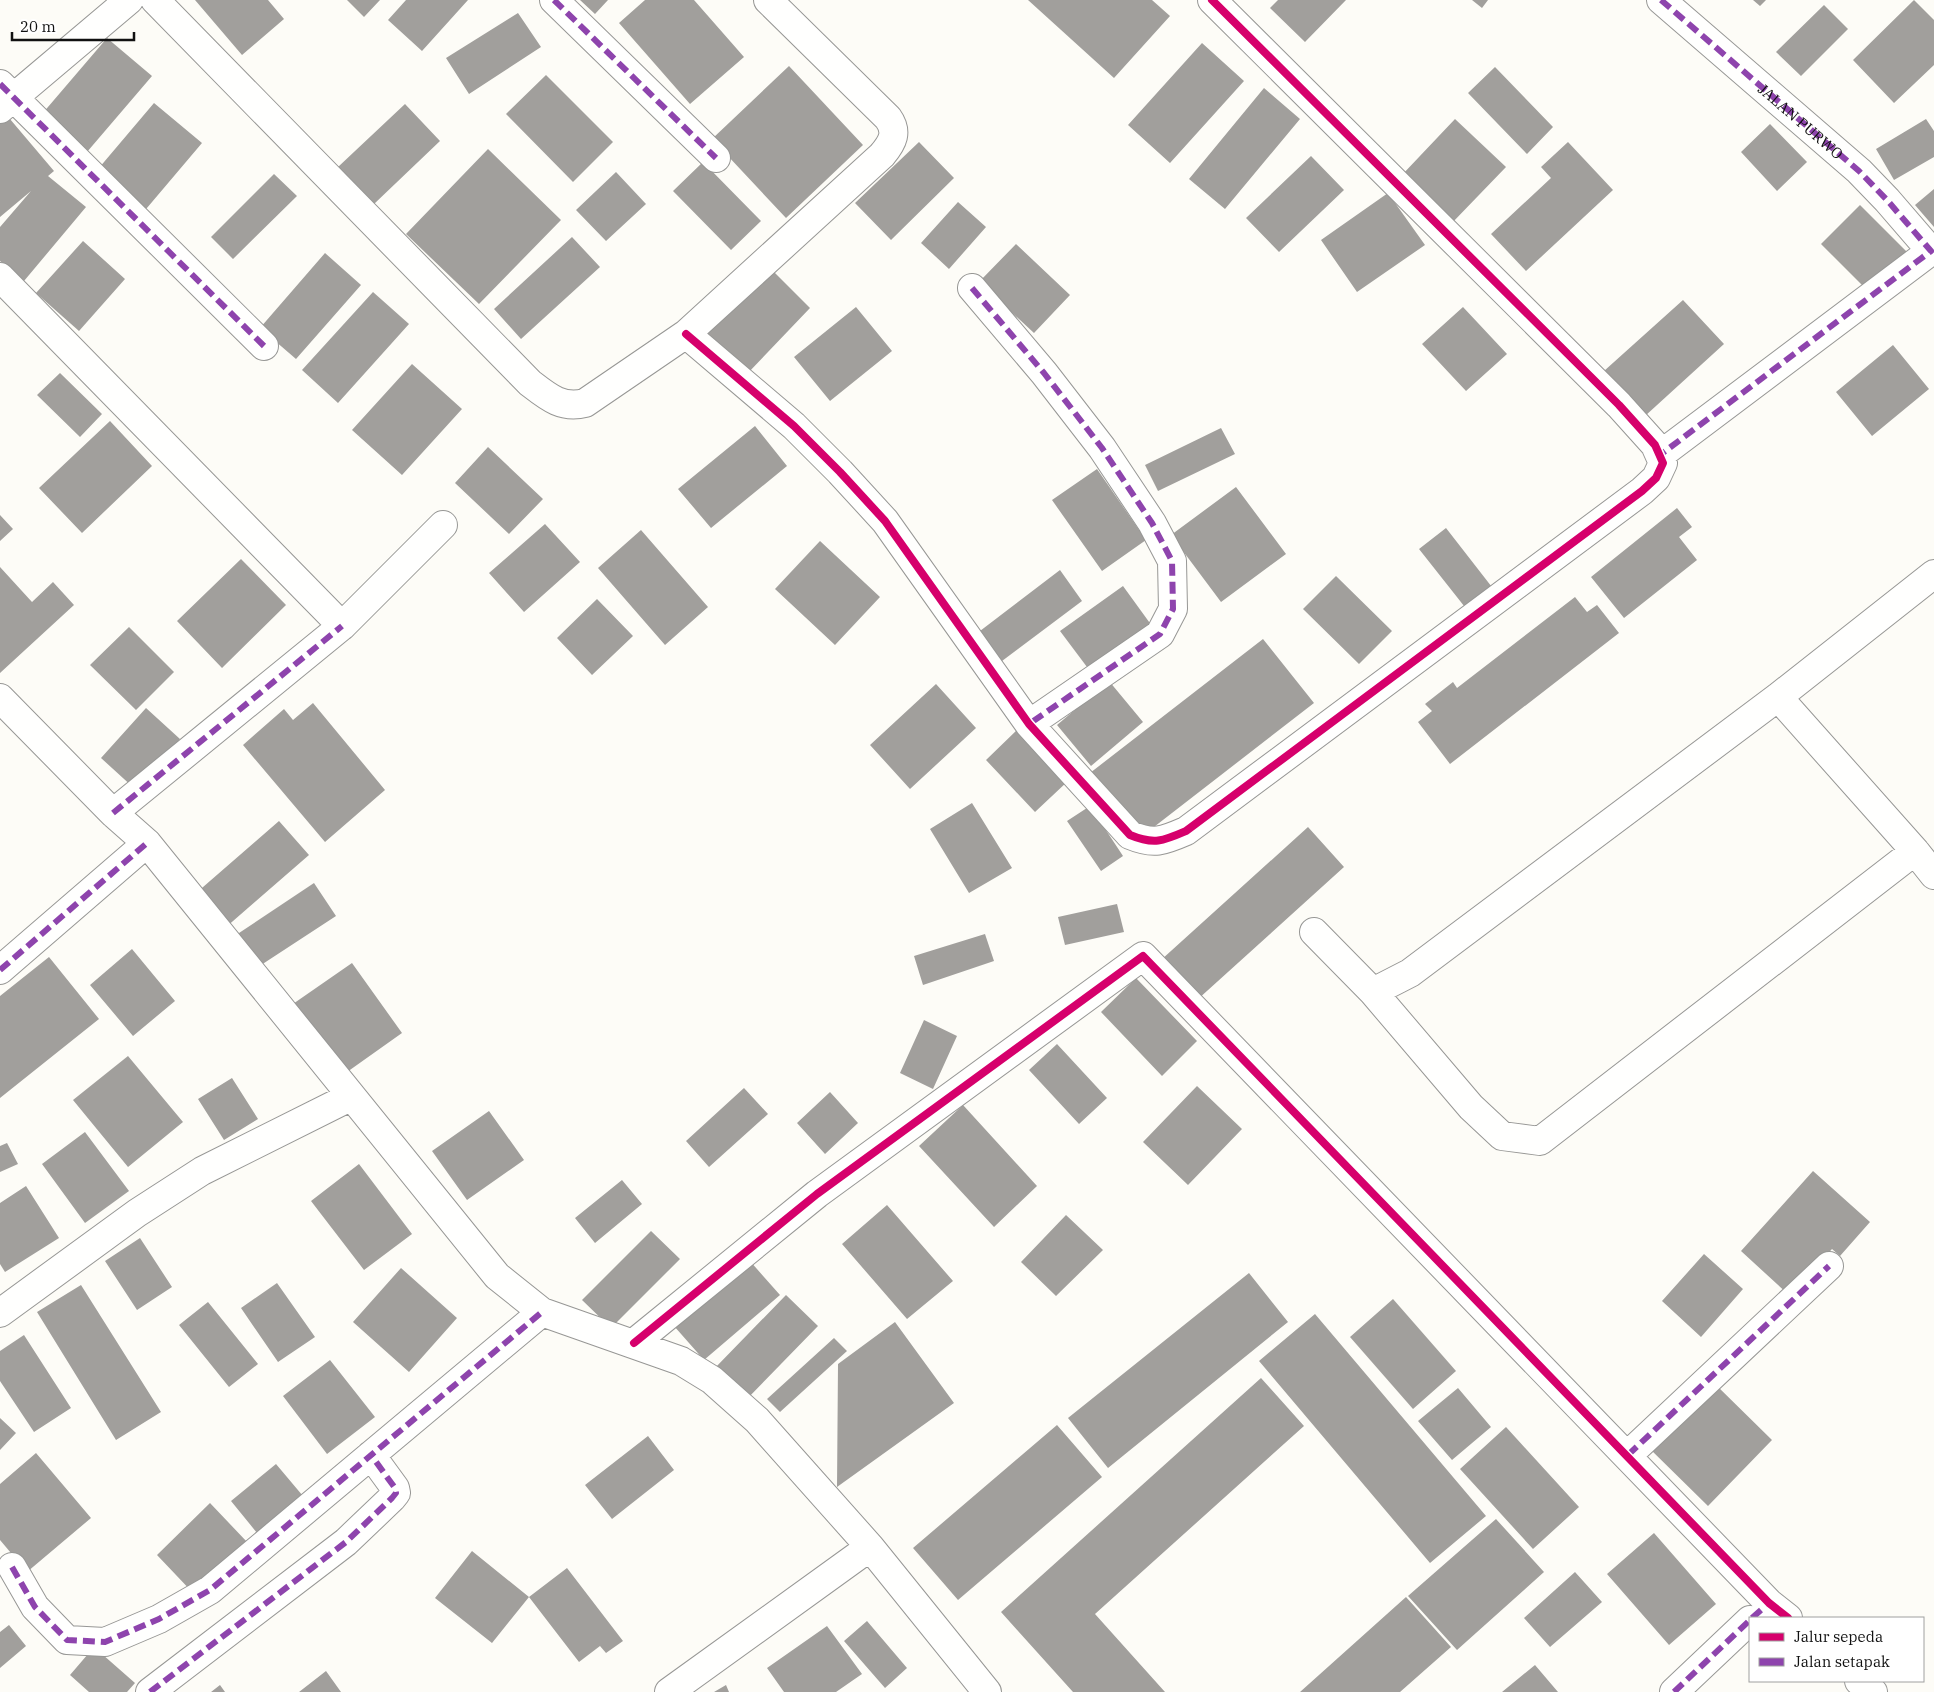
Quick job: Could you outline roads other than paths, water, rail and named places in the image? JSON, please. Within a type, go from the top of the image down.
[{"type":"street","points":[[129,0],[5,97],[264,346]]},
{"type":"street","points":[[155,0],[530,383],[559,403],[576,405],[586,403],[686,334],[882,154],[895,136],[888,118],[768,0]]},
{"type":"street","points":[[554,0],[716,158]]},
{"type":"street","points":[[686,334],[794,426],[840,472],[885,522],[1029,724],[1130,835],[1145,841],[1157,842],[1172,838],[1186,831],[1642,491],[1656,478],[1663,463],[1655,445],[1619,405],[1212,0]]},
{"type":"street","name":"JALAN PURWO","points":[[1660,455],[1931,251],[1859,171],[1661,0]]},
{"type":"street","points":[[0,277],[342,626]]},
{"type":"street","points":[[972,288],[1044,373],[1102,448],[1152,522],[1172,562],[1173,609],[1160,634],[1029,724]]},
{"type":"street","points":[[113,813],[342,626],[444,525]]},
{"type":"street","points":[[1373,992],[1410,973],[1778,697],[1934,574]]},
{"type":"street","points":[[1778,697],[1915,850],[1934,875]]},
{"type":"street","points":[[0,698],[113,813],[147,843],[350,1097],[497,1276],[542,1312],[681,1361],[712,1380],[757,1420],[870,1547],[987,1692]]},
{"type":"street","points":[[0,970],[147,843]]},
{"type":"street","points":[[1314,932],[1373,992],[1470,1106],[1502,1136],[1540,1141],[1915,850]]},
{"type":"street","points":[[634,1343],[816,1194],[1143,956],[1628,1455],[1765,1615]]},
{"type":"street","points":[[0,1313],[137,1213],[202,1171],[350,1097]]},
{"type":"street","points":[[1628,1455],[1829,1266]]},
{"type":"street","points":[[12,1567],[35,1607],[67,1640],[105,1642],[159,1619],[210,1590],[542,1312]]},
{"type":"street","points":[[150,1692],[346,1542],[392,1498],[396,1493],[395,1488],[371,1456]]},
{"type":"street","points":[[669,1692],[870,1547]]},
{"type":"street","points":[[1674,1692],[1749,1629]]},
{"type":"street","points":[[1860,1682],[1873,1692]]}]
